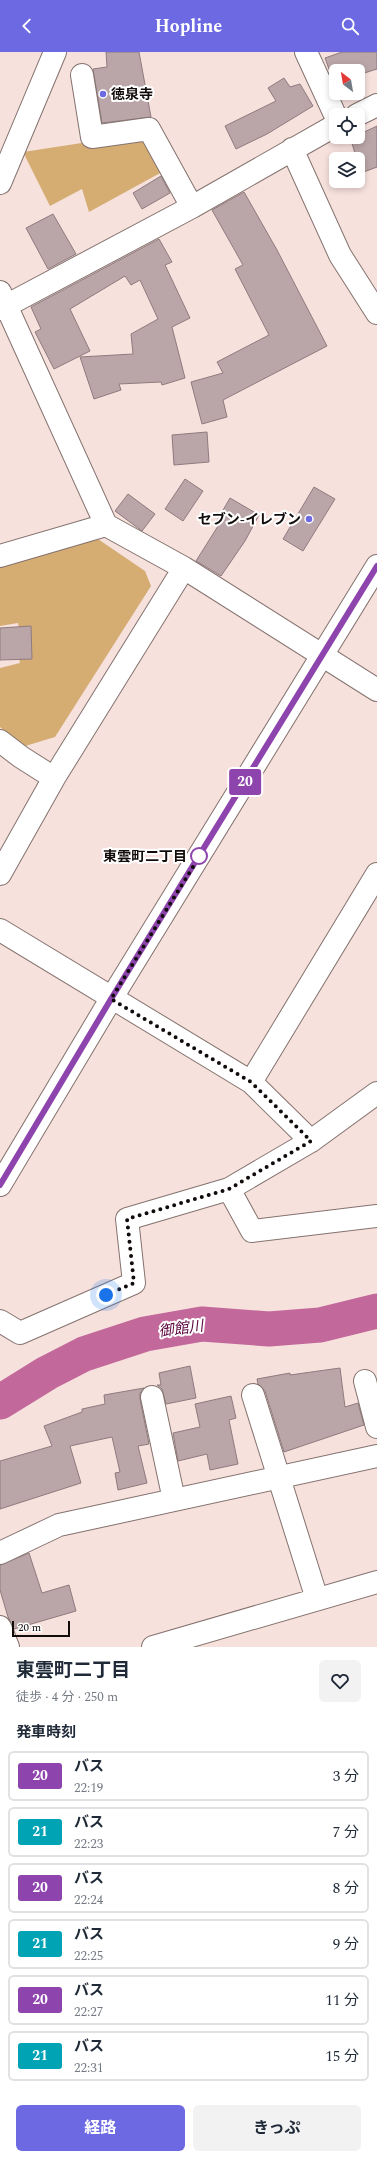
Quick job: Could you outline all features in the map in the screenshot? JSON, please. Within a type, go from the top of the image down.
[{"type":"street","points":[[0,183],[54,52]]},
{"type":"street","points":[[306,52],[332,108]]},
{"type":"street","points":[[82,75],[92,137],[149,129],[192,207]]},
{"type":"street","points":[[365,111],[377,105]]},
{"type":"street","points":[[329,129],[192,207],[2,303],[106,525],[184,568],[322,657],[377,690]]},
{"type":"street","points":[[292,149],[340,255],[377,313]]},
{"type":"street","points":[[0,556],[106,525]]},
{"type":"street","points":[[0,1185],[111,999],[377,566]]},
{"type":"street","points":[[0,874],[54,778],[184,568]]},
{"type":"street","points":[[0,741],[21,757],[54,778]]},
{"type":"street","points":[[251,1082],[377,874]]},
{"type":"street","points":[[0,930],[111,999],[251,1082],[311,1141]]},
{"type":"street","points":[[0,1321],[20,1333],[134,1283],[127,1219],[229,1189],[311,1141],[377,1093]]},
{"type":"street","points":[[229,1189],[252,1231],[377,1216]]},
{"type":"street","points":[[365,1381],[377,1427]]},
{"type":"street","points":[[253,1395],[317,1599]]},
{"type":"street","points":[[152,1397],[174,1500]]},
{"type":"street","points":[[0,1553],[59,1525],[377,1456]]},
{"type":"street","points":[[167,1645],[377,1582]]},
{"type":"street","points":[[0,1627],[8,1647]]},
{"type":"shaded area","points":[[147,133],[162,172],[89,212],[82,189],[50,206],[23,152]]},
{"type":"shaded area","points":[[95,537],[145,571],[151,586],[55,737],[22,747],[0,727],[0,668],[20,663],[18,653],[23,652],[18,623],[0,626],[0,562]]},
{"type":"building","points":[[106,52],[139,52],[151,117],[102,123],[93,69],[107,67]]},
{"type":"building","points":[[342,52],[377,52],[377,69],[365,73],[365,64],[329,64],[329,69],[325,58]]},
{"type":"building","points":[[284,78],[290,87],[300,84],[313,106],[267,134],[236,149],[225,126],[276,101],[268,88]]},
{"type":"building","points":[[377,126],[377,167],[365,172],[365,152],[355,152],[352,144],[365,144],[365,132]]},
{"type":"building","points":[[161,176],[170,193],[142,209],[133,193]]},
{"type":"building","points":[[244,192],[277,250],[327,346],[223,400],[227,417],[202,424],[191,382],[223,373],[217,362],[269,335],[235,269],[243,265],[212,210]]},
{"type":"building","points":[[53,214],[76,254],[48,269],[26,228]]},
{"type":"building","points":[[159,239],[172,262],[165,265],[190,318],[172,327],[185,378],[162,385],[161,382],[119,384],[121,390],[94,399],[80,357],[133,354],[131,334],[158,319],[140,280],[131,285],[125,276],[70,309],[90,351],[54,369],[35,332],[41,329],[31,307]]},
{"type":"building","points":[[207,432],[209,462],[174,465],[172,435]]},
{"type":"building","points":[[185,479],[203,491],[183,521],[165,509]]},
{"type":"building","name":"セブン-イレブン","points":[[314,487],[335,499],[303,551],[283,539]]},
{"type":"building","points":[[128,494],[155,514],[142,531],[115,511]]},
{"type":"building","points":[[230,498],[259,515],[245,541],[221,576],[196,561],[218,526],[215,524]]},
{"type":"building","points":[[31,626],[32,659],[0,660],[0,628]]},
{"type":"building","points":[[190,1366],[196,1398],[166,1404],[162,1389],[157,1385],[161,1385],[159,1373]]},
{"type":"building","points":[[340,1368],[345,1407],[358,1403],[364,1425],[284,1452],[265,1391],[258,1384],[257,1379],[290,1373],[290,1375]]},
{"type":"building","points":[[144,1388],[140,1393],[140,1399],[149,1444],[138,1446],[147,1483],[118,1490],[115,1473],[120,1472],[112,1437],[70,1446],[81,1483],[0,1509],[0,1461],[52,1446],[44,1426],[82,1412],[82,1409],[105,1404],[104,1395]]},
{"type":"building","points":[[231,1396],[236,1418],[229,1420],[238,1464],[210,1470],[207,1454],[178,1461],[173,1433],[200,1427],[195,1404]]},
{"type":"building","points":[[29,1553],[42,1593],[69,1585],[76,1611],[14,1629],[8,1617],[0,1590],[0,1565]]},
{"type":"waterway","name":"御館川","points":[[0,1402],[47,1373],[84,1354],[145,1334],[202,1324],[269,1329],[320,1325],[377,1311]]},
{"type":"bus line","name":"20","points":[[0,1185],[111,999],[377,566]]},
{"type":"place","name":"徳泉寺","points":[[103,94]]},
{"type":"place","name":"セブン-イレブン","points":[[309,519]]},
{"type":"place","name":"東雲町二丁目","points":[[199,856]]},
{"type":"route","points":[[106,1295],[134,1283],[127,1219],[229,1189],[311,1141],[251,1082],[111,999],[201,854],[199,856]]}]
